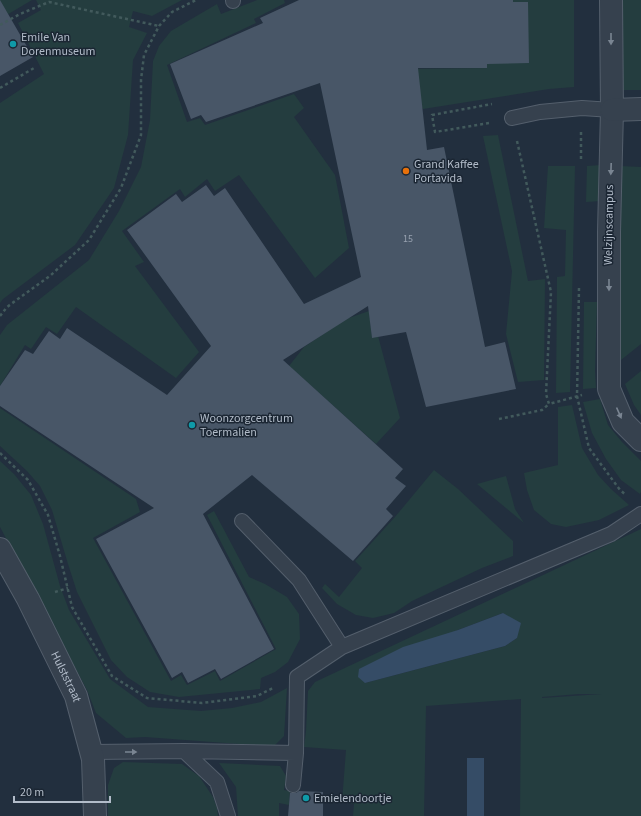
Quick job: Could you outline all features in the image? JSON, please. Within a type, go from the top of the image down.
[{"type":"street","name":"Welzijnscampus","points":[[611,0],[612,110],[609,232],[609,389],[623,422],[641,440]]},
{"type":"street","points":[[612,110],[641,109]]},
{"type":"street","name":"Hulststraat","points":[[0,549],[28,599],[76,696],[93,758],[95,816]]},
{"type":"lane","points":[[512,118],[540,112],[582,108],[612,110]]},
{"type":"lane","points":[[293,785],[296,753],[297,677],[342,647],[611,534],[641,514]]},
{"type":"lane","points":[[242,521],[299,580],[342,647]]},
{"type":"lane","points":[[92,752],[296,753]]},
{"type":"lane","points":[[184,752],[217,782],[228,816]]},
{"type":"path","points":[[0,316],[7,307],[51,275],[89,240],[121,188],[141,134],[141,80],[144,55],[159,26],[172,12],[196,0]]},
{"type":"path","points":[[0,25],[20,14],[49,2],[159,26]]},
{"type":"path","points":[[0,88],[34,68]]},
{"type":"path","points":[[494,122],[435,132],[432,115],[499,102]]},
{"type":"path","points":[[512,118],[551,292],[546,394],[549,404]]},
{"type":"path","points":[[499,419],[542,410],[549,404],[583,394]]},
{"type":"path","points":[[0,453],[28,480],[48,515],[60,556],[72,607],[112,676],[147,698],[202,703],[257,696],[297,677]]},
{"type":"green space","points":[[0,0],[32,0],[0,19]]},
{"type":"green space","points":[[36,0],[182,0],[152,16],[133,11],[129,27],[147,33],[133,60],[128,135],[114,188],[75,245],[3,299],[0,303],[0,103],[44,74],[18,23],[41,10]]},
{"type":"green space","points":[[257,0],[284,0],[285,3],[254,19],[256,23],[167,65],[187,122],[200,118],[205,125],[294,94],[304,108],[294,117],[335,175],[349,248],[315,278],[239,175],[215,191],[207,179],[185,197],[180,189],[122,231],[144,262],[135,266],[199,352],[176,378],[76,307],[57,334],[46,327],[31,349],[25,345],[0,386],[0,335],[7,325],[89,260],[119,211],[141,167],[150,120],[153,61],[159,46],[171,31],[217,4],[221,14]]},
{"type":"green space","points":[[513,0],[574,0],[574,87],[549,89],[423,109],[396,69],[487,68],[487,54]]},
{"type":"green space","points":[[623,0],[641,0],[641,90],[621,90]]},
{"type":"green space","points":[[498,135],[528,281],[545,279],[544,380],[518,382],[506,334],[512,271],[483,136]]},
{"type":"green space","points":[[601,165],[601,201],[586,202],[587,166]]},
{"type":"green space","points":[[548,166],[575,166],[570,392],[556,393],[557,277],[565,276],[566,230],[544,228]]},
{"type":"green space","points":[[620,166],[641,167],[641,344],[616,364]]},
{"type":"green space","points":[[584,302],[597,302],[596,388],[583,389]]},
{"type":"green space","points":[[369,311],[372,337],[378,336],[400,418],[376,444],[289,366],[304,347],[346,319]]},
{"type":"green space","points":[[641,371],[641,415],[634,405],[625,384]]},
{"type":"green space","points":[[600,399],[608,425],[641,461],[640,494],[621,480],[606,459],[592,433],[583,402]]},
{"type":"green space","points":[[572,405],[582,448],[598,475],[629,505],[599,520],[566,527],[551,524],[534,510],[527,490],[524,473],[558,465],[558,407]]},
{"type":"green space","points":[[0,408],[136,499],[140,512],[93,538],[171,681],[181,675],[187,685],[215,671],[220,681],[276,649],[207,515],[214,511],[249,577],[265,584],[287,597],[299,614],[300,639],[288,662],[275,672],[261,678],[260,689],[179,697],[150,692],[127,677],[111,660],[77,592],[52,510],[40,486],[27,471],[0,446]]},
{"type":"green space","points":[[0,461],[14,474],[31,495],[43,524],[60,586],[69,610],[110,679],[148,707],[201,711],[232,708],[261,702],[287,688],[284,736],[275,745],[265,746],[145,737],[126,738],[96,713],[87,690],[0,527]]},
{"type":"green space","points":[[434,470],[458,489],[513,541],[513,556],[482,568],[412,601],[394,613],[373,618],[356,615],[337,604],[322,588],[325,584],[339,597],[362,568],[355,561],[395,517]]},
{"type":"green space","points":[[506,476],[515,509],[524,523],[477,484]]},
{"type":"green space","points":[[641,529],[641,816],[520,816],[521,699],[426,706],[424,816],[353,816],[354,804],[342,802],[346,750],[304,747],[308,691],[315,682]],"holes":[[[503,613],[517,638],[505,646],[365,683],[458,630]],[[602,694],[542,698],[542,697]]]},
{"type":"green space","points":[[123,762],[182,764],[199,776],[213,797],[218,816],[108,816],[108,785],[114,768]]},
{"type":"green space","points":[[219,763],[280,766],[286,776],[284,790],[290,791],[289,805],[279,803],[279,816],[238,816],[236,787]]},
{"type":"water","points":[[503,613],[521,623],[517,638],[505,646],[365,683],[358,677],[359,669],[403,647],[458,630]]},
{"type":"water","points":[[467,758],[484,758],[484,816],[467,816]]},
{"type":"building","name":"Emile Van Dorenmuseum","points":[[0,0],[33,57],[0,76]]},
{"type":"building","points":[[299,0],[513,0],[513,2],[528,2],[529,63],[487,64],[487,68],[418,68],[427,150],[444,147],[485,347],[505,342],[516,389],[426,407],[406,332],[372,338],[368,306],[283,360],[403,469],[395,478],[406,486],[386,509],[393,516],[353,561],[252,475],[203,514],[274,649],[221,679],[215,669],[188,683],[182,672],[172,678],[96,539],[154,508],[0,406],[0,386],[25,350],[33,354],[49,331],[60,339],[67,328],[167,395],[211,346],[127,230],[176,194],[182,202],[206,185],[214,196],[225,188],[304,304],[361,277],[320,83],[206,122],[201,115],[191,119],[170,64],[263,23],[260,18]]},
{"type":"building","name":"Emielendoortje","points":[[299,791],[323,792],[323,816],[288,816],[290,793],[296,793]]},
{"type":"place","name":"Emile Van Dorenmuseum","points":[[13,44]]},
{"type":"place","name":"Grand Kaffee Portavida","points":[[406,171]]},
{"type":"place","name":"Woonzorgcentrum Toermalien","points":[[192,425]]},
{"type":"place","name":"Emielendoortje","points":[[306,798]]}]
